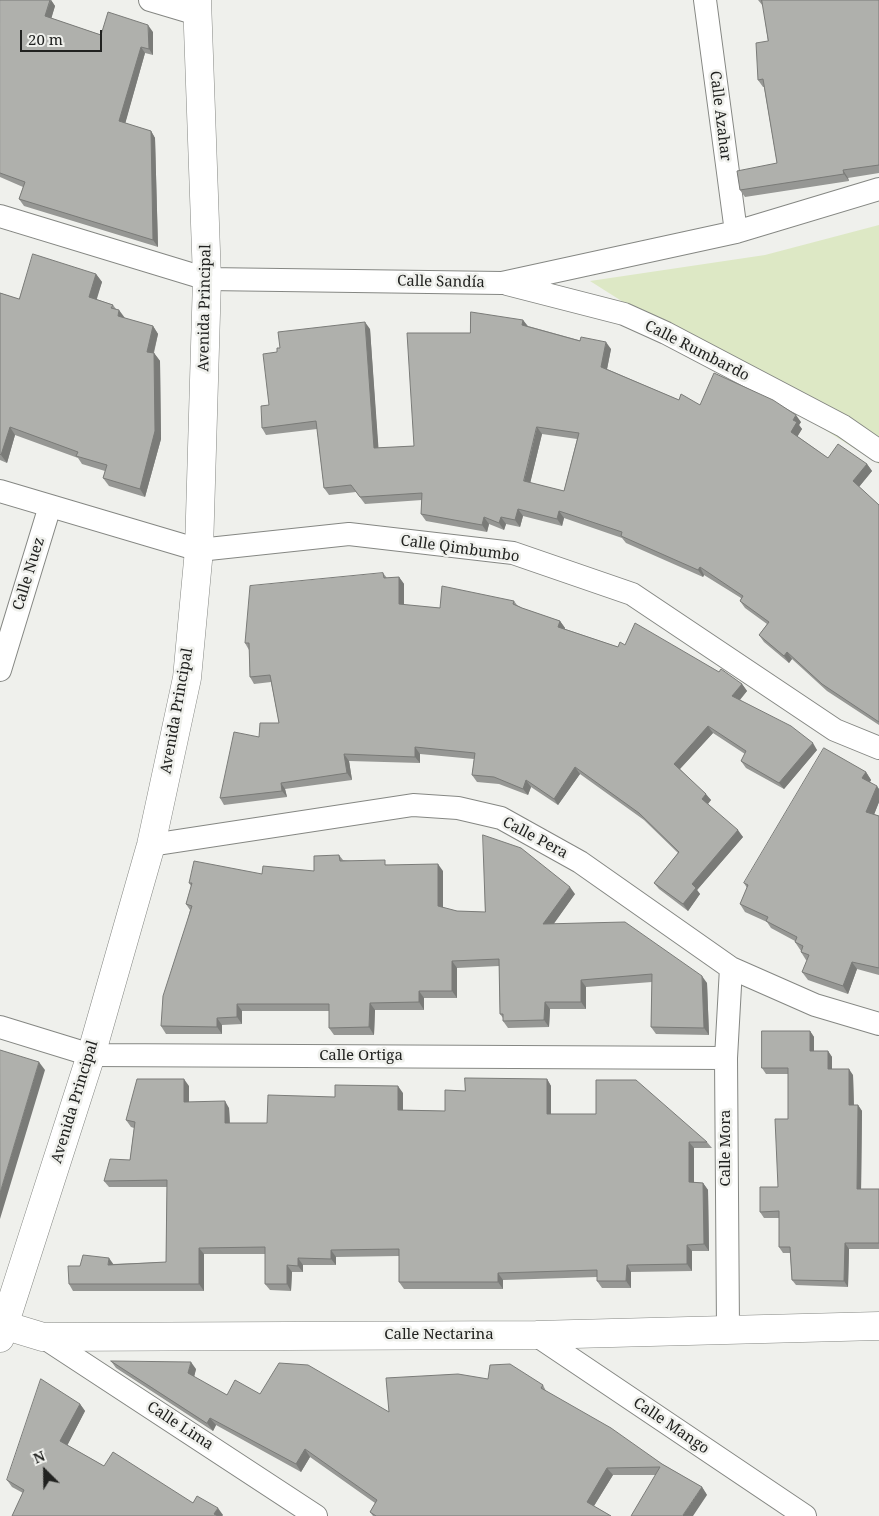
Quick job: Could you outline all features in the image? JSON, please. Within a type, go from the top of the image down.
[{"type":"street","points":[[150,0],[197,7]]},
{"type":"street","name":"Calle Azahar","points":[[705,0],[736,232]]},
{"type":"street","name":"Avenida Principal","points":[[2,1330],[91,1055],[151,845],[187,678],[199,550],[207,279],[197,7]]},
{"type":"street","name":"Calle Sandía","points":[[0,216],[207,279],[502,283],[736,232],[879,189]]},
{"type":"street","name":"Calle Rumbardo","points":[[502,283],[624,314],[666,333],[843,426],[879,451]]},
{"type":"street","name":"Calle Qimbumbo","points":[[0,491],[199,550],[349,534],[512,553],[632,594],[835,730],[879,748]]},
{"type":"street","name":"Calle Nuez","points":[[0,670],[50,506]]},
{"type":"street","name":"Calle Pera","points":[[151,845],[413,805],[458,808],[500,818],[580,862],[731,968],[815,1005],[879,1024]]},
{"type":"street","name":"Calle Mora","points":[[728,1329],[726,1058],[731,968]]},
{"type":"street","name":"Calle Ortiga","points":[[0,1027],[91,1055],[726,1058]]},
{"type":"street","name":"Calle Nectarina","points":[[2,1330],[43,1337],[536,1335],[879,1326]]},
{"type":"street","name":"Calle Mango","points":[[536,1335],[806,1516]]},
{"type":"street","name":"Calle Lima","points":[[43,1337],[316,1516]]},
{"type":"green space","points":[[879,225],[879,464],[590,281],[765,255]]},
{"type":"building","points":[[0,0],[50,0],[45,16],[101,35],[108,12],[148,25],[149,49],[141,47],[119,121],[151,131],[153,240],[19,199],[25,182],[0,173]]},
{"type":"building","points":[[762,0],[879,0],[879,165],[843,170],[844,174],[740,190],[737,171],[777,163],[763,79],[758,80],[756,43],[768,41]]},
{"type":"building","points":[[33,254],[96,274],[89,297],[113,305],[111,308],[119,310],[118,316],[153,326],[147,352],[154,353],[155,431],[140,489],[103,478],[107,465],[76,456],[78,452],[10,427],[0,454],[0,293],[19,299]]},
{"type":"building","points":[[471,312],[523,320],[522,325],[580,341],[581,337],[606,342],[601,367],[679,400],[681,394],[700,405],[714,373],[773,400],[796,415],[793,420],[797,422],[791,432],[828,458],[838,444],[867,464],[853,481],[879,505],[879,722],[822,684],[787,652],[784,656],[759,635],[769,622],[740,601],[743,596],[700,567],[698,570],[621,536],[622,532],[559,511],[557,519],[518,509],[515,520],[501,517],[499,523],[484,517],[482,525],[421,514],[422,493],[360,497],[351,485],[324,488],[316,421],[262,428],[261,406],[269,405],[263,354],[277,352],[277,348],[280,348],[278,332],[365,322],[374,448],[414,446],[407,333],[470,333]],"holes":[[[537,427],[579,433],[564,491],[524,481]]]},
{"type":"building","points":[[383,573],[384,578],[399,577],[399,604],[440,608],[442,586],[514,601],[513,604],[522,608],[560,621],[558,627],[618,647],[620,642],[625,645],[635,623],[719,672],[721,669],[742,684],[732,696],[791,726],[813,743],[779,783],[741,761],[746,751],[708,726],[674,764],[706,794],[702,799],[738,830],[692,884],[696,888],[683,904],[654,883],[679,852],[639,813],[575,767],[554,799],[526,780],[523,789],[494,777],[472,775],[475,753],[415,747],[415,757],[344,754],[347,773],[281,783],[282,791],[220,798],[234,732],[259,737],[260,723],[279,723],[270,675],[250,677],[249,643],[245,643],[250,586]]},
{"type":"building","points":[[824,748],[866,772],[862,778],[877,786],[866,812],[879,816],[879,968],[852,962],[843,986],[802,972],[809,955],[801,952],[803,946],[795,942],[797,937],[766,921],[768,917],[740,904],[748,885],[744,883]]},
{"type":"building","points":[[483,835],[521,848],[570,887],[543,924],[625,922],[702,976],[704,1028],[651,1027],[652,974],[581,980],[581,1002],[545,1002],[544,1020],[503,1021],[503,1014],[500,1014],[499,959],[452,961],[452,991],[419,991],[419,1002],[370,1003],[369,1027],[329,1028],[329,1004],[237,1004],[237,1017],[217,1018],[217,1027],[161,1026],[163,996],[192,906],[186,904],[192,883],[189,883],[194,861],[262,874],[263,866],[314,871],[314,856],[339,855],[340,861],[385,860],[385,865],[438,864],[438,906],[457,911],[485,912]]},
{"type":"building","points":[[762,1031],[810,1031],[810,1051],[828,1051],[828,1069],[849,1069],[849,1105],[858,1105],[857,1189],[879,1189],[879,1243],[845,1243],[844,1281],[792,1280],[790,1247],[779,1247],[779,1211],[760,1212],[760,1187],[778,1187],[775,1119],[788,1119],[788,1068],[762,1068]]},
{"type":"building","points":[[0,1050],[39,1062],[0,1193]]},
{"type":"building","points":[[465,1078],[547,1079],[547,1114],[596,1114],[596,1080],[636,1080],[707,1142],[689,1142],[689,1182],[703,1183],[704,1244],[687,1245],[687,1264],[627,1265],[626,1281],[597,1281],[597,1270],[498,1273],[498,1282],[399,1282],[399,1249],[331,1250],[331,1259],[298,1258],[298,1266],[287,1265],[287,1284],[265,1284],[265,1247],[199,1248],[199,1284],[69,1284],[68,1266],[80,1266],[83,1255],[109,1258],[108,1265],[166,1262],[167,1180],[104,1181],[110,1159],[130,1160],[135,1122],[126,1120],[137,1079],[184,1079],[184,1102],[225,1101],[225,1123],[267,1123],[268,1095],[335,1097],[335,1085],[398,1086],[398,1110],[445,1111],[445,1090],[465,1091]]},
{"type":"building","points":[[111,1361],[191,1362],[188,1373],[227,1395],[235,1380],[260,1394],[279,1363],[308,1365],[389,1412],[386,1378],[458,1374],[488,1379],[490,1365],[510,1364],[543,1385],[541,1388],[611,1428],[662,1464],[702,1487],[684,1516],[631,1516],[660,1467],[607,1468],[587,1502],[611,1516],[376,1516],[370,1512],[377,1500],[305,1449],[296,1464],[210,1418],[207,1423]]},
{"type":"building","points":[[41,1379],[80,1404],[60,1441],[104,1466],[113,1452],[193,1503],[197,1496],[218,1508],[214,1514],[218,1516],[12,1516],[24,1490],[7,1480]]}]
